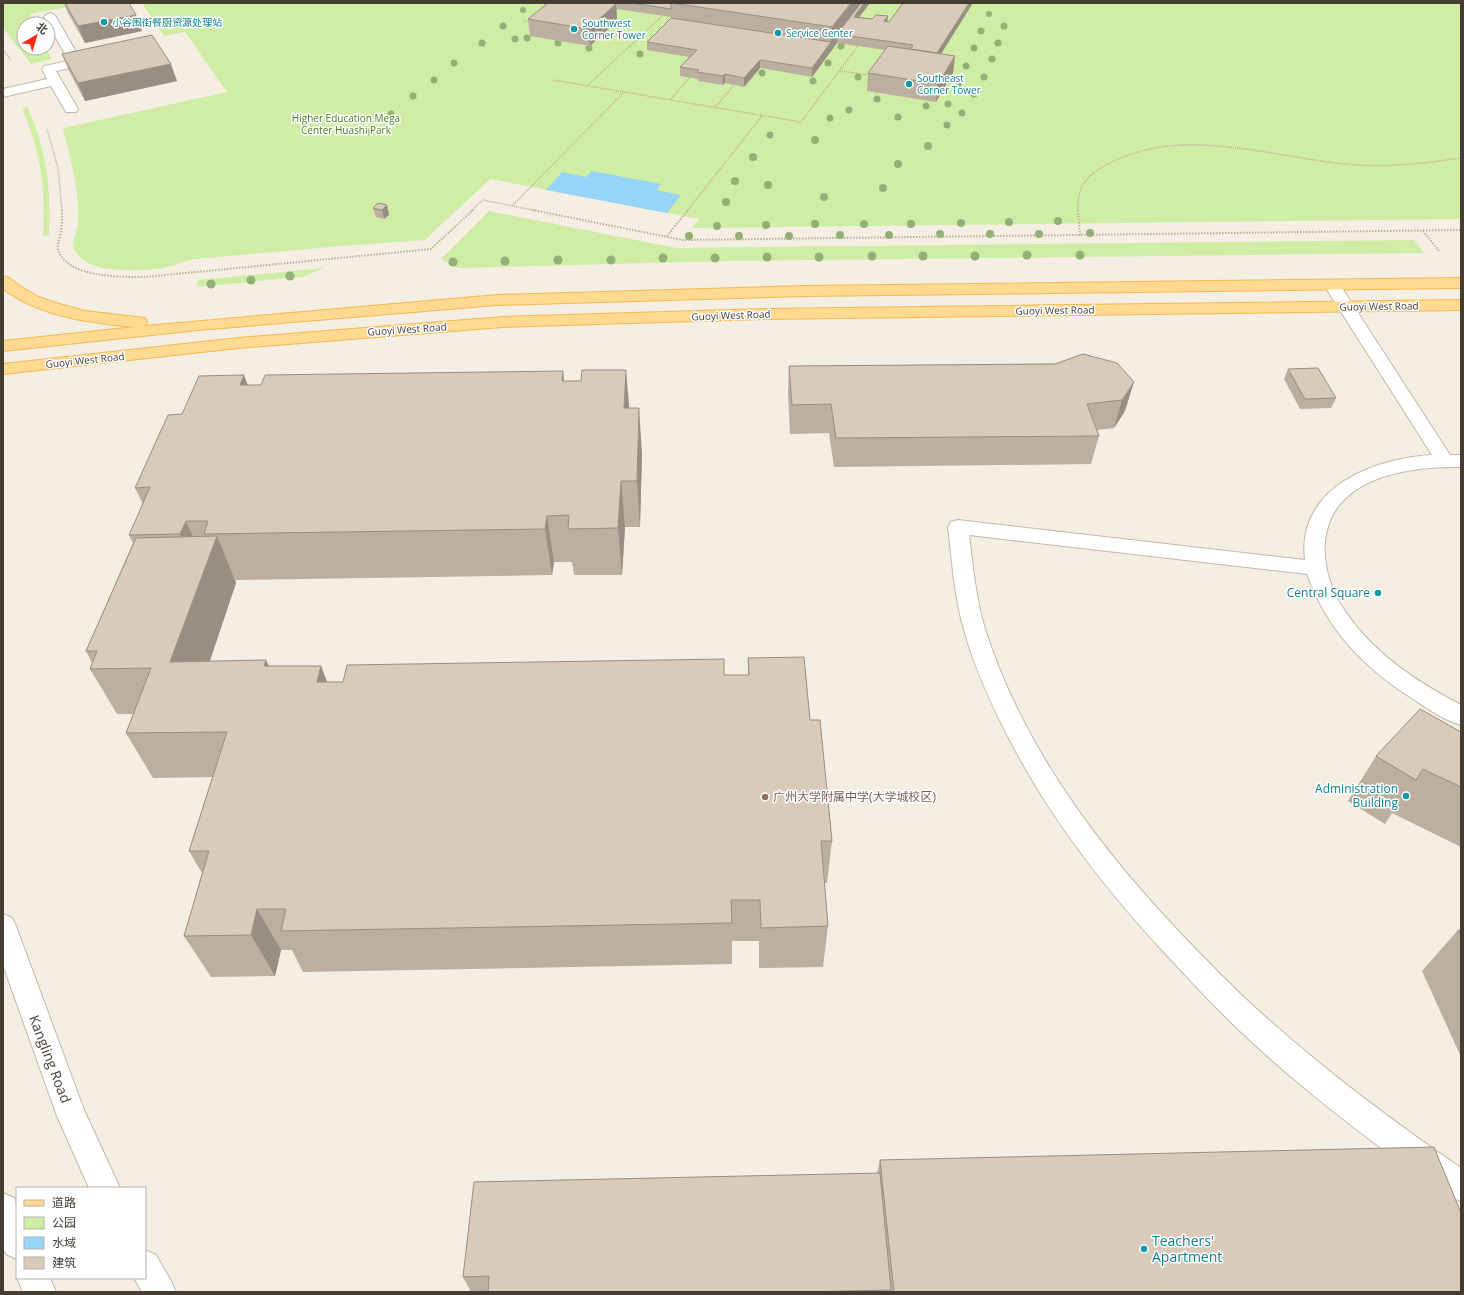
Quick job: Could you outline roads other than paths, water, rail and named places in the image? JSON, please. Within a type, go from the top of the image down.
[{"type":"main road","points":[[3,281],[23,295],[41,304],[79,314],[138,322],[198,325]]},
{"type":"main road","name":"Guoyi West Road","points":[[3,346],[198,325],[497,300],[796,291],[1461,283]]},
{"type":"main road","name":"Guoyi West Road","points":[[3,369],[238,343],[429,327],[511,322],[765,314],[1461,305]]},
{"type":"street","points":[[56,28],[76,63]]},
{"type":"street","points":[[71,109],[48,69],[107,56]]},
{"type":"street","points":[[3,93],[55,81]]},
{"type":"street","points":[[1332,285],[1453,461]]},
{"type":"street","points":[[1453,461],[1420,462],[1387,469],[1367,476],[1344,489],[1330,503],[1317,525],[1314,542],[1315,568],[1323,591],[1334,611],[1358,643],[1406,684],[1461,716]]},
{"type":"street","points":[[1315,568],[958,527],[967,600],[984,656],[1019,737],[1077,831],[1117,882],[1160,930],[1225,998],[1273,1043],[1386,1133],[1461,1186]]},
{"type":"street","name":"Kangling Road","points":[[3,926],[72,1116],[105,1187]]},
{"type":"street","points":[[3,1209],[16,1241]]},
{"type":"street","points":[[146,1268],[160,1292]]},
{"type":"street","points":[[34,1279],[40,1292]]},
{"type":"water","points":[[592,171],[661,184],[656,190],[681,195],[667,213],[546,190],[562,172],[586,177]]},
{"type":"place","name":"小谷围街餐厨资源处理站","points":[[104,22]]},
{"type":"place","name":"Southwest Corner Tower","points":[[574,29]]},
{"type":"place","name":"Service Center","points":[[778,33]]},
{"type":"place","name":"Southeast Corner Tower","points":[[909,84]]},
{"type":"place","name":"Central Square","points":[[1378,593]]},
{"type":"place","name":"Administration Building","points":[[1406,796]]},
{"type":"place","name":"广州大学附属中学(大学城校区)","points":[[765,797]]},
{"type":"place","name":"Teachers' Apartment","points":[[1144,1249]]},
{"type":"park label","name":"Higher Education Mega Center Huashi Park","points":[[346,124]]}]
